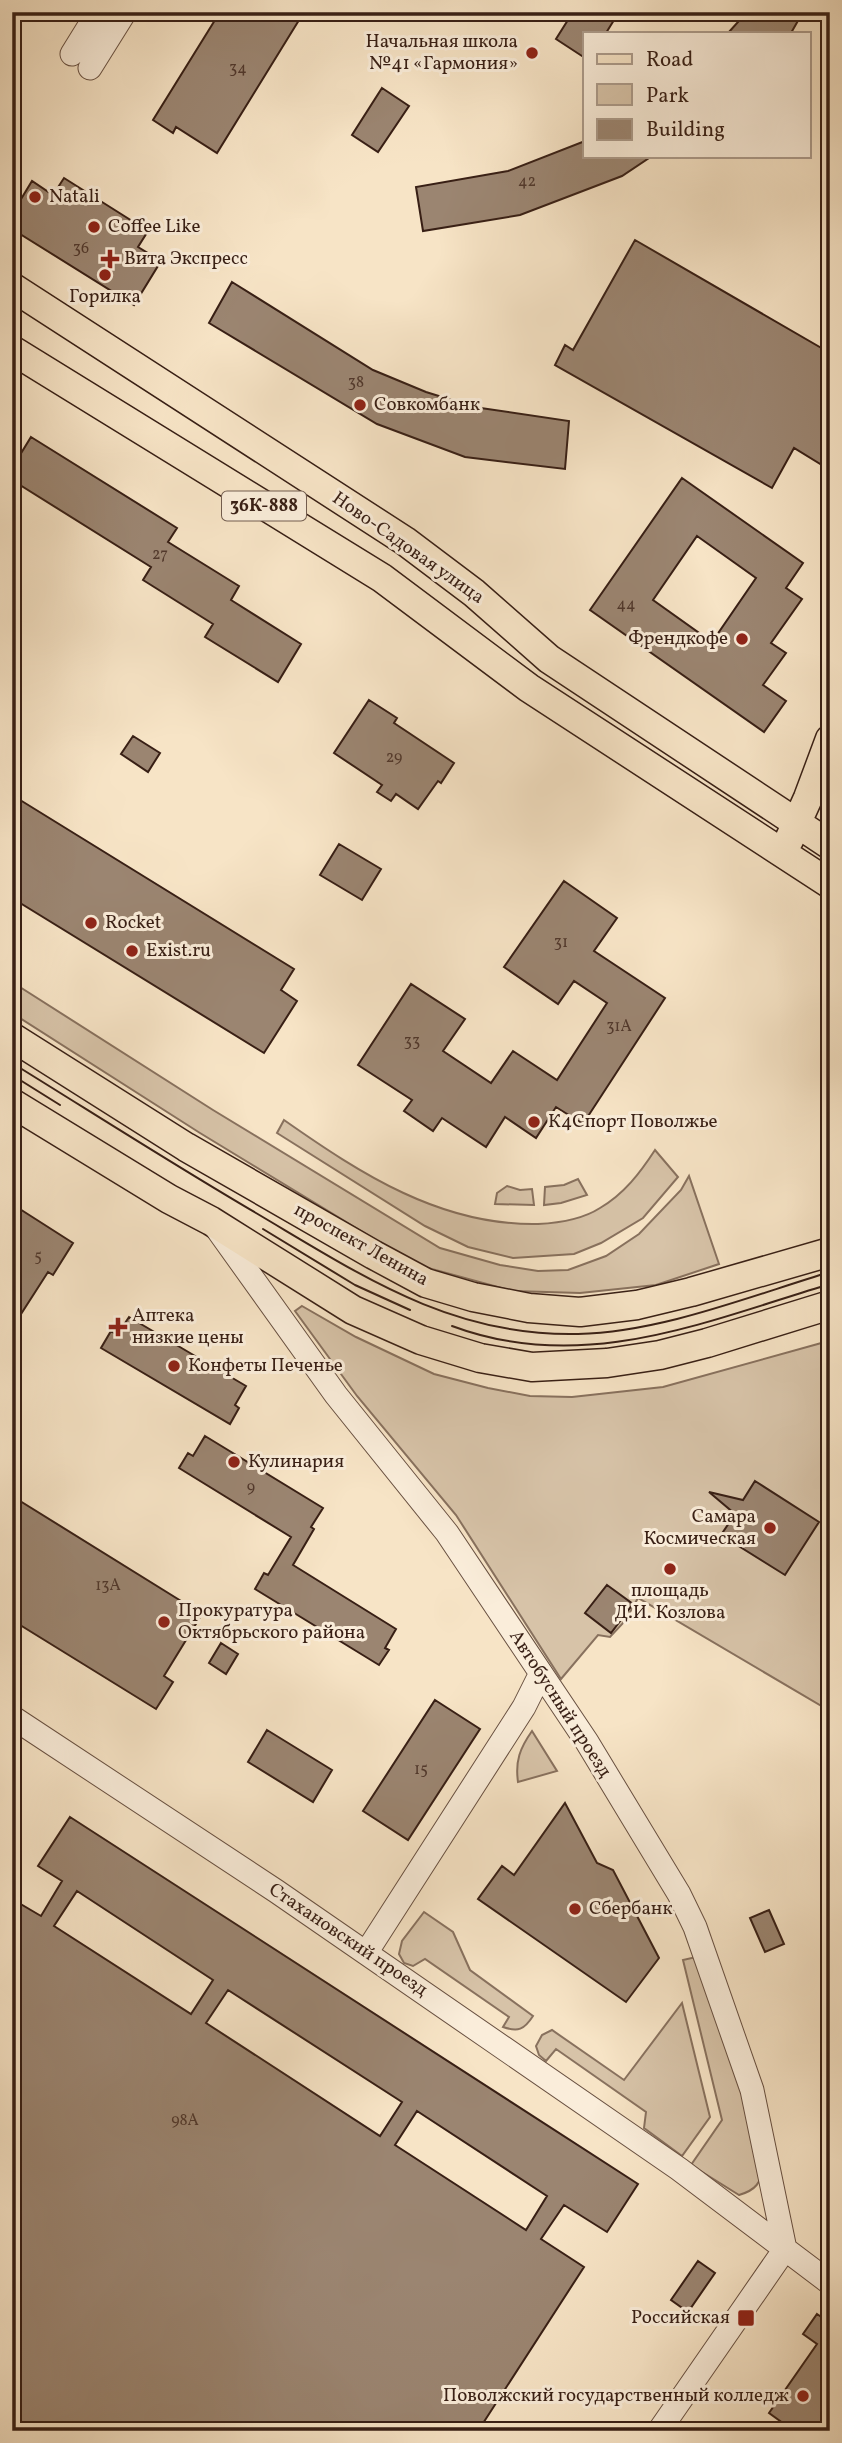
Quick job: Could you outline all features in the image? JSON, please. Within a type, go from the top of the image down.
[{"type":"main road","name":"Ново-Садовая улица","points":[[12,287],[405,541],[474,593],[549,659],[830,845]]},
{"type":"main road","name":"Ново-Садовая улица","points":[[12,350],[382,578],[509,672],[735,824],[830,884]]},
{"type":"main road","points":[[446,624],[464,611],[474,593]]},
{"type":"main road","points":[[782,853],[797,824],[830,739]]},
{"type":"main road","name":"проспект Ленина","points":[[12,1037],[186,1147],[374,1255],[426,1283],[473,1297],[529,1308],[591,1311],[637,1305],[691,1292],[830,1252]]},
{"type":"main road","points":[[12,1103],[169,1199],[211,1221],[353,1310],[421,1340],[480,1358],[532,1367],[607,1363],[660,1355],[830,1305]]},
{"type":"street","points":[[98,12],[81,61],[125,12]]},
{"type":"street","name":"Автобусный проезд","points":[[211,1221],[337,1395],[447,1533],[587,1742],[679,1894],[695,1927],[752,2090],[785,2249]]},
{"type":"street","points":[[366,1953],[524,1707],[540,1675]]},
{"type":"street","name":"Стахановский проезд","points":[[12,1717],[366,1953],[680,2169],[785,2249]]},
{"type":"street","points":[[659,2431],[785,2249],[830,2283]]},
{"type":"green space","points":[[12,982],[213,1110],[440,1248],[500,1265],[538,1271],[568,1270],[606,1256],[639,1234],[681,1190],[689,1176],[719,1264],[656,1285],[580,1293],[513,1291],[417,1265],[200,1133],[12,1013]]},
{"type":"green space","points":[[284,1120],[343,1159],[404,1193],[468,1216],[502,1222],[554,1223],[593,1212],[624,1190],[655,1150],[678,1177],[643,1218],[601,1243],[574,1254],[513,1258],[468,1247],[425,1226],[277,1133]]},
{"type":"green space","points":[[578,1179],[587,1195],[544,1205],[545,1187],[564,1185]]},
{"type":"green space","points":[[507,1186],[520,1190],[532,1189],[534,1205],[495,1204],[497,1193]]},
{"type":"green space","points":[[302,1306],[356,1337],[434,1374],[530,1396],[572,1397],[663,1387],[825,1342],[830,1353],[830,1711],[638,1598],[625,1621],[610,1637],[598,1635],[561,1679],[456,1515],[357,1396],[295,1311]]},
{"type":"green space","points":[[532,1731],[557,1771],[518,1782],[519,1755]]},
{"type":"green space","points":[[424,1912],[453,1932],[470,1970],[533,2016],[527,2024],[520,2029],[503,2027],[509,2017],[425,1959],[413,1966],[404,1963],[399,1954],[402,1941]]},
{"type":"green space","points":[[696,1957],[707,1963],[763,2166],[757,2185],[739,2195],[691,2165],[722,2120],[683,1960]]},
{"type":"green space","points":[[682,2003],[710,2117],[682,2156],[644,2128],[646,2112],[556,2049],[546,2061],[539,2055],[536,2046],[542,2035],[552,2030],[624,2080]]},
{"type":"building","points":[[220,12],[304,12],[217,153],[176,127],[173,133],[153,120]]},
{"type":"building","points":[[573,12],[619,12],[607,32],[583,32],[583,57],[556,39]]},
{"type":"building","points":[[747,12],[803,12],[792,32],[729,32]]},
{"type":"building","points":[[382,88],[409,106],[378,152],[352,135]]},
{"type":"building","points":[[583,142],[583,158],[649,158],[622,176],[520,215],[423,231],[416,187],[508,171]]},
{"type":"building","points":[[64,178],[148,231],[138,247],[161,261],[134,305],[12,229],[12,214],[32,181],[53,195]]},
{"type":"building","points":[[635,240],[830,353],[830,470],[794,448],[772,488],[555,365],[565,345],[573,350]]},
{"type":"building","points":[[232,282],[373,370],[426,392],[474,407],[569,421],[565,469],[465,457],[377,424],[209,323]]},
{"type":"building","points":[[31,437],[177,528],[168,542],[239,586],[231,600],[301,644],[278,682],[205,637],[213,624],[143,580],[151,567],[12,480],[12,468]]},
{"type":"building","points":[[682,478],[803,563],[786,588],[802,599],[771,643],[786,653],[763,685],[786,701],[764,732],[590,610]],"holes":[[[697,536],[756,578],[712,642],[653,600]]]},
{"type":"building","points":[[369,700],[397,718],[394,723],[454,763],[418,809],[396,794],[391,801],[377,792],[382,785],[334,753]]},
{"type":"building","points":[[133,736],[160,753],[148,772],[121,754]]},
{"type":"building","points":[[12,795],[294,969],[281,990],[297,1001],[264,1053],[12,898]]},
{"type":"building","points":[[339,844],[381,869],[362,900],[320,875]]},
{"type":"building","points":[[564,881],[617,918],[594,951],[665,998],[583,1124],[556,1107],[536,1138],[505,1117],[486,1147],[442,1118],[433,1131],[404,1111],[412,1100],[358,1065],[411,984],[465,1019],[443,1051],[491,1083],[513,1051],[557,1080],[607,1003],[574,981],[558,1004],[504,967]]},
{"type":"building","points":[[12,1204],[73,1243],[53,1275],[48,1272],[12,1328]]},
{"type":"building","points":[[129,1317],[246,1386],[235,1405],[239,1408],[230,1424],[101,1348],[111,1331],[117,1335]]},
{"type":"building","points":[[205,1436],[323,1508],[293,1565],[396,1629],[385,1648],[389,1650],[379,1665],[255,1589],[264,1573],[268,1575],[291,1537],[179,1468],[188,1453],[193,1456]]},
{"type":"building","name":"Самара Космическая","points":[[755,1481],[819,1522],[785,1575],[721,1535],[735,1514],[709,1492],[743,1500]]},
{"type":"building","points":[[12,1496],[202,1614],[164,1676],[173,1682],[156,1709],[12,1620]]},
{"type":"building","points":[[607,1585],[633,1604],[611,1633],[585,1613]]},
{"type":"building","points":[[221,1643],[238,1654],[226,1674],[209,1663]]},
{"type":"building","points":[[435,1700],[480,1729],[408,1840],[363,1811]]},
{"type":"building","points":[[267,1730],[332,1770],[313,1802],[248,1762]]},
{"type":"building","points":[[565,1803],[597,1863],[613,1870],[659,1958],[626,2002],[478,1899],[502,1866],[514,1875]]},
{"type":"building","points":[[70,1817],[638,2184],[607,2232],[564,2205],[541,2239],[584,2267],[478,2431],[12,2431],[12,1899],[41,1916],[62,1881],[38,1866]],"holes":[[[77,1891],[213,1980],[191,2014],[54,1926]],[[228,1990],[402,2102],[380,2136],[206,2023]],[[417,2111],[547,2196],[526,2230],[395,2145]]]},
{"type":"building","points":[[769,1910],[784,1944],[765,1952],[750,1918]]},
{"type":"building","points":[[698,2261],[715,2273],[688,2312],[671,2300]]},
{"type":"building","name":"Поволжский государственный колледж","points":[[817,2314],[830,2323],[830,2431],[794,2431],[769,2413],[817,2344],[803,2334]]},
{"type":"tram line","points":[[12,1063],[225,1195],[371,1279],[409,1298],[489,1325],[532,1332],[610,1332],[674,1320],[830,1272]]},
{"type":"tram line","points":[[12,1075],[60,1105]]},
{"type":"tram line","points":[[263,1229],[355,1285],[410,1310]]},
{"type":"tram line","points":[[452,1326],[501,1340],[549,1345],[596,1344],[643,1338],[690,1327],[830,1284]]},
{"type":"place","name":"Начальная школа №41 «Гармония»","points":[[532,53]]},
{"type":"place","name":"Natali","points":[[35,197]]},
{"type":"place","name":"Coffee Like","points":[[94,227]]},
{"type":"place","name":"Вита Экспресс","points":[[110,259]]},
{"type":"place","name":"Горилка","points":[[105,275]]},
{"type":"place","name":"Совкомбанк","points":[[360,405]]},
{"type":"place","name":"Френдкофе","points":[[742,639]]},
{"type":"place","name":"Rocket","points":[[91,923]]},
{"type":"place","name":"Exist.ru","points":[[132,951]]},
{"type":"place","name":"К4Спорт Поволжье","points":[[534,1122]]},
{"type":"place","name":"Аптека низкие цены","points":[[118,1327]]},
{"type":"place","name":"Конфеты Печенье","points":[[174,1366]]},
{"type":"place","name":"Кулинария","points":[[234,1462]]},
{"type":"place","name":"Самара Космическая","points":[[770,1528]]},
{"type":"place","name":"площадь Д.И. Козлова","points":[[670,1569]]},
{"type":"place","name":"Прокуратура Октябрьского района","points":[[164,1622]]},
{"type":"place","name":"Сбербанк","points":[[575,1909]]},
{"type":"place","name":"Российская","points":[[746,2318]]},
{"type":"place","name":"Поволжский государственный колледж","points":[[803,2396]]}]
